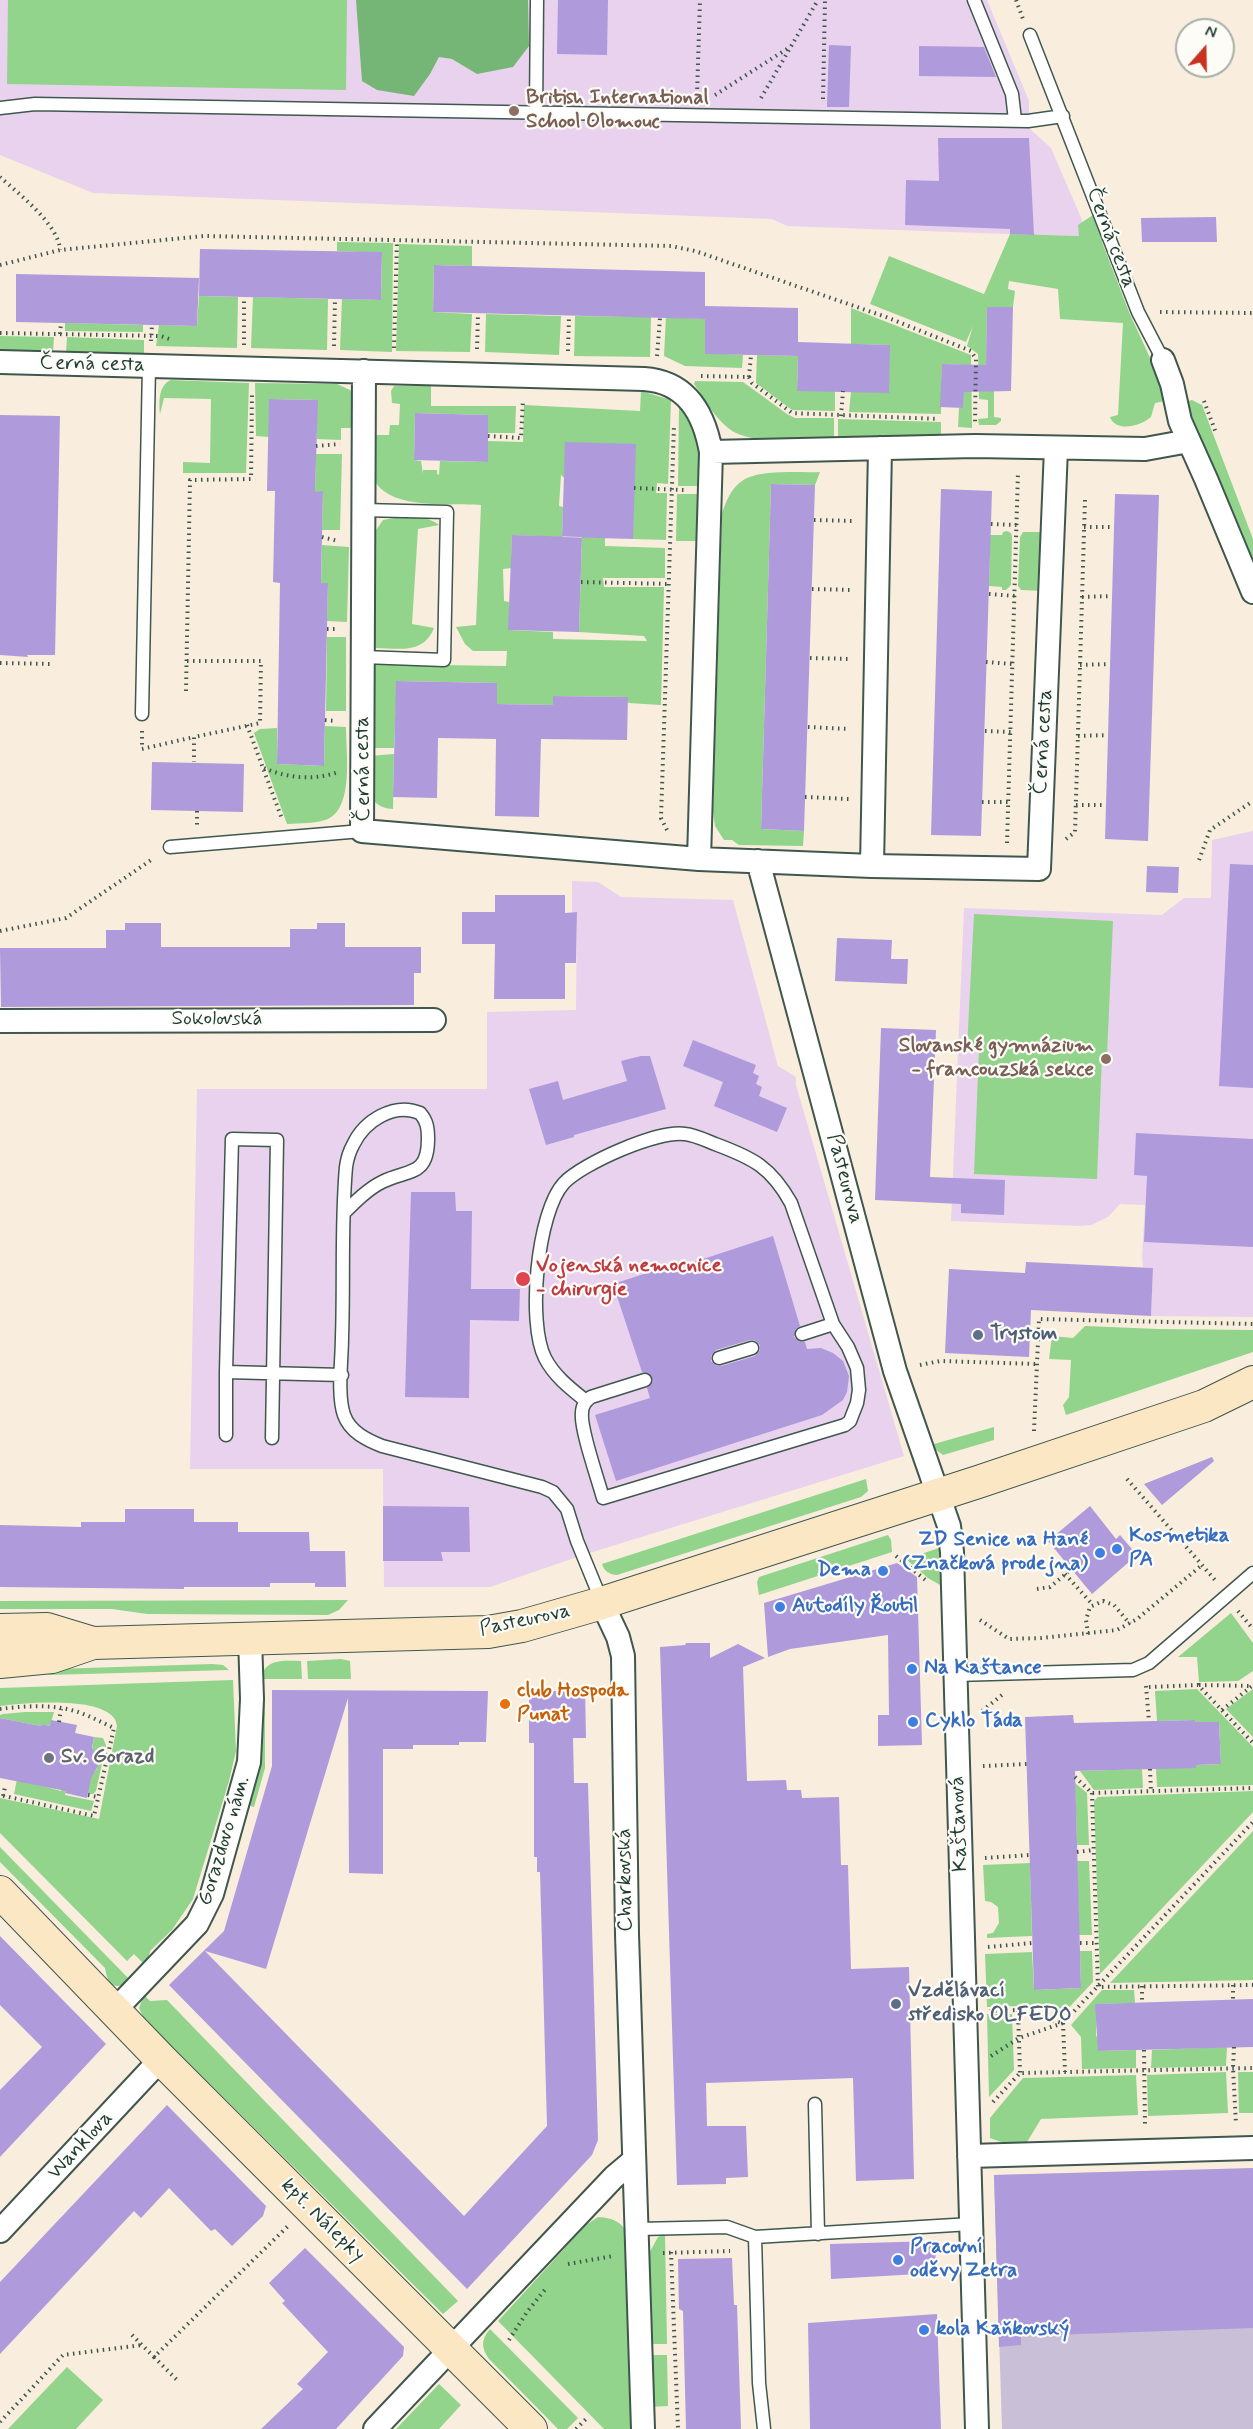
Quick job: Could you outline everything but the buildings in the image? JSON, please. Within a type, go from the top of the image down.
[{"type":"main road","name":"Pasteurova","points":[[93,1643],[488,1632],[522,1626],[602,1604],[939,1495],[1204,1406],[1253,1382]]},
{"type":"main road","name":"Pasteurova","points":[[1204,1406],[1253,1398]]},
{"type":"main road","points":[[0,1630],[47,1629],[93,1643]]},
{"type":"main road","points":[[0,1662],[52,1657],[93,1643]]},
{"type":"main road","name":"kpt. Nálepky","points":[[0,1892],[161,2059],[531,2429]]},
{"type":"street","name":"Černá cesta","points":[[1163,360],[1172,384],[1180,421],[1253,592]]},
{"type":"street","name":"Černá cesta","points":[[0,362],[658,380],[673,385],[689,399],[707,430],[711,452],[699,859]]},
{"type":"street","name":"Černá cesta","points":[[364,371],[362,831],[699,859],[872,866],[1039,869],[1056,448]]},
{"type":"street","points":[[711,452],[975,446],[1145,449],[1189,441]]},
{"type":"street","points":[[872,866],[880,448]]},
{"type":"street","name":"Pasteurova","points":[[758,861],[895,1371],[939,1495]]},
{"type":"street","name":"Sokolovská","points":[[0,1021],[434,1020]]},
{"type":"street","name":"Kaštanová","points":[[939,1495],[951,1535],[977,2429]]},
{"type":"street","name":"Charkovská","points":[[602,1604],[618,1637],[623,1656],[627,1934],[643,2429]]},
{"type":"street","name":"Gorazdovo nám.","points":[[115,2010],[197,1924],[208,1904],[249,1762],[252,1709],[250,1638]]},
{"type":"street","name":"Wanklova","points":[[0,2231],[161,2059]]},
{"type":"street","points":[[969,2156],[1245,2149]]},
{"type":"street","points":[[375,2429],[614,2177],[633,2161]]},
{"type":"lane","points":[[536,112],[537,0]]},
{"type":"lane","points":[[974,0],[1012,94],[1015,120]]},
{"type":"lane","name":"Černá cesta","points":[[1030,34],[1138,312],[1163,360]]},
{"type":"lane","points":[[0,108],[34,104],[536,112],[697,111],[751,116],[1015,120],[1063,116]]},
{"type":"lane","points":[[142,719],[149,366]]},
{"type":"lane","points":[[362,510],[447,512],[444,660],[363,657]]},
{"type":"lane","points":[[170,847],[362,831]]},
{"type":"lane","points":[[345,1212],[361,1196],[383,1181],[415,1171],[423,1165],[428,1148],[428,1127],[420,1113],[411,1109],[393,1110],[379,1116],[360,1133],[353,1144],[346,1166],[345,1212],[342,1375],[342,1407],[345,1418],[358,1434],[370,1441],[542,1487],[553,1492],[567,1509],[577,1542],[602,1604]]},
{"type":"lane","points":[[586,1401],[569,1387],[546,1360],[537,1331],[541,1245],[552,1203],[564,1183],[592,1162],[620,1150],[672,1134],[696,1137],[746,1155],[770,1173],[791,1203],[833,1324],[854,1358],[858,1380],[857,1403],[850,1421],[845,1425],[603,1498],[582,1423],[582,1408],[586,1401],[602,1392],[645,1380]]},
{"type":"lane","points":[[226,1435],[232,1139],[277,1140],[272,1438]]},
{"type":"lane","points":[[802,1334],[833,1324]]},
{"type":"lane","points":[[719,1358],[752,1348]]},
{"type":"lane","points":[[226,1372],[342,1375]]},
{"type":"lane","points":[[956,1675],[1122,1671],[1142,1667],[1253,1574]]},
{"type":"lane","points":[[815,2104],[818,2234]]},
{"type":"lane","points":[[638,2229],[727,2227],[754,2237],[971,2224]]},
{"type":"lane","points":[[754,2237],[759,2383],[764,2429]]},
{"type":"path","points":[[697,111],[700,0]]},
{"type":"path","points":[[751,116],[818,0]]},
{"type":"path","points":[[822,117],[825,0]]},
{"type":"path","points":[[697,111],[792,45]]},
{"type":"path","points":[[0,177],[40,215],[60,242],[60,250]]},
{"type":"path","points":[[0,265],[60,250],[204,236],[671,246],[695,251],[886,317],[965,348],[975,355],[975,446]]},
{"type":"path","points":[[393,355],[397,241]]},
{"type":"path","points":[[244,297],[244,353]]},
{"type":"path","points":[[334,354],[335,299]]},
{"type":"path","points":[[1138,312],[1253,313]]},
{"type":"path","points":[[477,357],[478,314]]},
{"type":"path","points":[[568,359],[569,316]]},
{"type":"path","points":[[657,360],[660,318]]},
{"type":"path","points":[[60,334],[61,323]]},
{"type":"path","points":[[0,333],[151,337],[152,325]]},
{"type":"path","points":[[751,355],[749,377],[752,383],[792,413],[950,419]]},
{"type":"path","points":[[693,376],[749,377]]},
{"type":"path","points":[[186,691],[190,480],[251,479],[252,383]]},
{"type":"path","points":[[488,436],[521,438],[523,389]]},
{"type":"path","points":[[842,416],[843,391]]},
{"type":"path","points":[[669,834],[661,818],[674,414]]},
{"type":"path","points":[[316,446],[341,444]]},
{"type":"path","points":[[1007,851],[1018,464]]},
{"type":"path","points":[[634,488],[690,490]]},
{"type":"path","points":[[1061,842],[1075,832],[1084,500]]},
{"type":"path","points":[[991,524],[1017,525]]},
{"type":"path","points":[[1084,527],[1114,527]]},
{"type":"path","points":[[581,582],[670,584]]},
{"type":"path","points":[[812,589],[861,590]]},
{"type":"path","points":[[989,594],[1014,596]]},
{"type":"path","points":[[1082,597],[1112,596]]},
{"type":"path","points":[[810,658],[858,660]]},
{"type":"path","points":[[142,719],[142,749],[260,723],[261,660],[187,661]]},
{"type":"path","points":[[987,662],[1012,664]]},
{"type":"path","points":[[0,663],[52,664]]},
{"type":"path","points":[[1080,665],[1110,664]]},
{"type":"path","points":[[247,725],[285,828]]},
{"type":"path","points":[[808,727],[856,729]]},
{"type":"path","points":[[985,731],[1011,732]]},
{"type":"path","points":[[1078,736],[1108,735]]},
{"type":"path","points":[[194,737],[194,762]]},
{"type":"path","points":[[263,767],[291,777],[314,777],[341,771]]},
{"type":"path","points":[[1199,860],[1210,830],[1253,801]]},
{"type":"path","points":[[982,802],[1008,802]]},
{"type":"path","points":[[1076,805],[1106,805]]},
{"type":"path","points":[[197,811],[197,831]]},
{"type":"path","points":[[0,932],[66,918],[170,847]]},
{"type":"path","points":[[1034,1434],[1039,1319],[1253,1324]]},
{"type":"path","points":[[918,1366],[940,1361],[1037,1364]]},
{"type":"path","points":[[1127,1479],[1218,1582]]},
{"type":"path","points":[[1041,1638],[1118,1630],[1130,1624],[1202,1565]]},
{"type":"path","points":[[1037,1589],[1050,1587],[1066,1573],[1092,1605]]},
{"type":"path","points":[[1088,1634],[1086,1620],[1092,1605],[1103,1601],[1110,1602],[1130,1624]]},
{"type":"path","points":[[1235,1608],[1252,1626]]},
{"type":"path","points":[[1142,1667],[1149,1721]]},
{"type":"path","points":[[1198,1685],[1253,1743]]},
{"type":"path","points":[[1135,1687],[1252,1685]]},
{"type":"path","points":[[1222,1710],[1252,1685]]},
{"type":"path","points":[[976,1716],[1005,1692]]},
{"type":"path","points":[[0,1709],[21,1706],[61,1708],[75,1711],[114,1728],[94,1816],[1,1795],[5,1787]]},
{"type":"path","points":[[59,1722],[61,1708]]},
{"type":"path","points":[[976,1767],[1027,1764]]},
{"type":"path","points":[[1150,1769],[1151,1791]]},
{"type":"path","points":[[1075,1778],[1092,1793],[1253,1788]]},
{"type":"path","points":[[1092,1793],[1098,1987]]},
{"type":"path","points":[[88,1795],[98,1797]]},
{"type":"path","points":[[984,2061],[1019,2038],[1063,2023],[1253,1822]]},
{"type":"path","points":[[1077,1852],[1094,1850]]},
{"type":"path","points":[[979,1858],[1030,1855]]},
{"type":"path","points":[[982,1947],[1032,1943]]},
{"type":"path","points":[[1080,1943],[1096,1943]]},
{"type":"path","points":[[1098,1987],[1253,1985]]},
{"type":"path","points":[[1142,1986],[1142,2002]]},
{"type":"path","points":[[1233,1986],[1233,2000]]},
{"type":"path","points":[[983,2011],[1018,2010],[1063,2023]]},
{"type":"path","points":[[1018,2010],[1020,2073]]},
{"type":"path","points":[[1063,2023],[1065,2072]]},
{"type":"path","points":[[1234,2047],[1233,2068],[1245,2149]]},
{"type":"path","points":[[1144,2050],[1146,2151]]},
{"type":"path","points":[[985,2109],[1020,2073],[1253,2068]]},
{"type":"path","points":[[154,2357],[289,2225]]},
{"type":"path","points":[[563,2265],[596,2258],[639,2254],[755,2251]]},
{"type":"path","points":[[671,2252],[678,2429]]},
{"type":"path","points":[[509,2340],[550,2282]]},
{"type":"path","points":[[132,2336],[177,2380]]},
{"type":"path","points":[[0,2422],[63,2355],[142,2345]]},
{"type":"path","points":[[576,2429],[586,2419]]},
{"type":"shaded area","name":"British International School Olomouc","points":[[0,0],[987,0],[1029,101],[1029,128],[1051,148],[1085,227],[1082,236],[1034,235],[787,226],[772,219],[93,193],[0,155]]},
{"type":"shaded area","name":"Slovanské gymnázium - francouzská sekce","points":[[1253,831],[1253,1317],[1151,1316],[1153,1268],[1143,1267],[1142,1257],[1145,1205],[1120,1204],[1108,1217],[1091,1225],[1081,1226],[951,1221],[964,908],[1162,915],[1184,898],[1211,898],[1212,840]]},
{"type":"shaded area","name":"Vojenská nemocnice - chirurgie","points":[[572,881],[598,882],[621,897],[733,900],[778,1066],[796,1077],[796,1085],[904,1456],[583,1555],[490,1587],[384,1587],[383,1469],[190,1469],[197,1089],[487,1089],[487,1012],[576,1010],[577,913],[572,912]]},
{"type":"shaded area","points":[[1253,2169],[1253,2429],[1002,2429],[994,2175]]},
{"type":"green space","points":[[8,0],[347,0],[346,90],[7,84]]},
{"type":"green space","points":[[356,0],[528,0],[529,46],[513,67],[477,74],[452,59],[439,57],[414,96],[377,90],[362,81]]},
{"type":"green space","points":[[1093,215],[1098,229],[1102,232],[1102,242],[1129,312],[1162,384],[1165,401],[1155,403],[1151,417],[1141,423],[1123,426],[1113,422],[1110,417],[1118,415],[1123,323],[1060,319],[1058,289],[1009,281],[1008,289],[1015,291],[1013,307],[987,307],[986,391],[994,391],[994,417],[1001,418],[996,425],[979,425],[978,419],[988,418],[988,400],[979,399],[978,354],[967,346],[973,326],[966,342],[870,304],[889,256],[984,294],[1010,234],[1079,236],[1078,225]]},
{"type":"green space","points":[[337,242],[393,243],[392,352],[340,350],[342,299],[381,300],[382,253],[337,251]]},
{"type":"green space","points":[[399,244],[472,246],[472,266],[434,265],[433,312],[472,314],[470,352],[396,351]]},
{"type":"green space","points":[[199,296],[238,297],[237,348],[156,346],[159,325],[197,326]]},
{"type":"green space","points":[[253,297],[328,299],[327,350],[251,348]]},
{"type":"green space","points":[[851,308],[971,355],[972,428],[958,427],[959,408],[963,408],[964,365],[942,364],[941,414],[849,412],[851,392],[890,345],[851,344]]},
{"type":"green space","points":[[486,314],[561,316],[559,355],[485,352]]},
{"type":"green space","points":[[575,316],[651,317],[650,357],[574,356]]},
{"type":"green space","points":[[666,317],[705,319],[705,353],[743,355],[742,368],[685,366],[664,356]]},
{"type":"green space","points":[[65,323],[143,325],[143,332],[65,331]]},
{"type":"green space","points":[[0,336],[54,337],[53,352],[0,351]]},
{"type":"green space","points":[[67,337],[144,340],[144,355],[66,353]]},
{"type":"green space","points":[[757,355],[798,356],[797,390],[835,391],[835,411],[792,410],[756,383]]},
{"type":"green space","points":[[171,380],[249,383],[246,473],[183,473],[183,462],[210,463],[211,399],[164,398],[160,414],[162,390]]},
{"type":"green space","points":[[695,381],[743,382],[795,418],[834,418],[834,437],[770,440],[746,437],[736,433],[723,424],[712,411],[694,384]]},
{"type":"green space","points":[[255,383],[337,384],[350,390],[354,396],[355,428],[341,428],[341,440],[317,439],[317,400],[270,399],[269,437],[256,436]]},
{"type":"green space","points":[[394,386],[431,386],[431,406],[516,406],[515,433],[488,433],[488,415],[415,413],[414,460],[421,461],[423,474],[423,470],[437,470],[439,475],[440,461],[487,462],[488,441],[523,442],[524,405],[640,411],[641,391],[671,400],[668,484],[657,483],[656,493],[667,493],[666,540],[633,539],[561,475],[559,506],[563,507],[562,537],[512,535],[511,568],[503,569],[504,601],[509,602],[509,630],[553,632],[553,639],[647,641],[644,636],[579,632],[582,537],[605,538],[605,546],[665,548],[665,578],[603,578],[604,587],[664,587],[661,705],[628,703],[627,697],[554,696],[553,705],[497,704],[497,683],[397,681],[394,748],[369,748],[374,664],[506,666],[507,651],[473,651],[465,644],[456,627],[476,625],[481,505],[421,503],[405,500],[380,488],[373,477],[372,435],[389,435],[390,425],[399,425],[400,404],[392,403],[391,391]]},
{"type":"green space","points":[[1192,400],[1202,405],[1253,539],[1253,583],[1185,402]]},
{"type":"green space","points":[[679,407],[695,434],[699,486],[678,486]]},
{"type":"green space","points":[[838,419],[941,422],[941,436],[838,437]]},
{"type":"green space","points":[[316,454],[342,454],[340,530],[322,530],[323,492],[315,492]]},
{"type":"green space","points":[[820,472],[815,485],[771,484],[761,829],[804,831],[803,846],[739,845],[732,840],[724,840],[715,826],[713,812],[722,513],[735,487],[749,477],[769,473]]},
{"type":"green space","points":[[677,494],[698,494],[696,541],[676,541]]},
{"type":"green space","points":[[423,518],[439,525],[418,529],[412,624],[434,628],[424,643],[417,646],[401,649],[375,648],[372,644],[374,533],[383,520]]},
{"type":"green space","points":[[1007,531],[1012,537],[1011,585],[1006,590],[1002,590],[1002,587],[989,586],[990,535],[1002,535]]},
{"type":"green space","points":[[1023,532],[1045,532],[1044,591],[1021,590],[1018,586],[1020,537]]},
{"type":"green space","points":[[322,545],[349,547],[347,622],[327,621],[328,584],[321,583]]},
{"type":"green space","points":[[327,637],[346,637],[346,711],[326,711]]},
{"type":"green space","points":[[325,726],[346,727],[347,778],[342,803],[336,813],[323,821],[287,824],[254,733],[260,729],[277,728],[277,764],[324,766]]},
{"type":"green space","points":[[394,754],[393,809],[383,807],[372,798],[369,782],[369,756]]},
{"type":"green space","points":[[974,914],[1113,921],[1107,1055],[1102,1056],[1097,1179],[974,1174],[979,1050],[967,1048]]},
{"type":"green space","points":[[1085,1326],[1253,1330],[1253,1352],[1066,1415],[1063,1405],[1069,1397],[1071,1360],[1049,1359],[1052,1336],[1073,1338]]},
{"type":"green space","points":[[994,1427],[994,1440],[943,1455],[936,1450],[934,1444]]},
{"type":"green space","points":[[866,1479],[868,1491],[861,1497],[617,1575],[608,1572],[602,1564]]},
{"type":"green space","points":[[888,1535],[892,1552],[759,1595],[757,1582],[759,1577]]},
{"type":"green space","points":[[939,1548],[940,1585],[906,1559]]},
{"type":"green space","points":[[348,1600],[339,1610],[328,1615],[147,1614],[112,1609],[0,1609],[0,1601]]},
{"type":"green space","points":[[1231,1613],[1253,1643],[1253,1671],[1238,1681],[1199,1682],[1197,1657],[1178,1657]]},
{"type":"green space","points":[[341,1659],[350,1661],[351,1679],[308,1679],[307,1661]]},
{"type":"green space","points":[[282,1661],[301,1661],[302,1679],[260,1679],[266,1667],[271,1664]]},
{"type":"green space","points":[[223,1665],[229,1670],[48,1675],[54,1669]]},
{"type":"green space","points":[[233,1680],[236,1751],[193,1899],[172,1930],[150,1951],[147,1967],[134,1954],[127,1961],[0,1833],[0,1798],[99,1819],[117,1726],[115,1720],[105,1711],[93,1706],[77,1704],[43,1703],[0,1706],[0,1688]]},
{"type":"green space","points":[[1197,1689],[1253,1747],[1253,1785],[1157,1787],[1156,1769],[1195,1763],[1199,1765],[1221,1764],[1219,1722],[1197,1722],[1195,1725],[1194,1720],[1157,1721],[1155,1691]]},
{"type":"green space","points":[[1253,1689],[1253,1737],[1226,1709]]},
{"type":"green space","points":[[259,1697],[265,1697],[265,1768],[254,1807],[247,1805]]},
{"type":"green space","points":[[54,1712],[50,1726],[0,1718],[3,1714]]},
{"type":"green space","points":[[94,1737],[103,1738],[106,1745],[96,1791],[88,1794],[86,1778],[97,1769],[98,1765],[98,1758],[92,1750]]},
{"type":"green space","points":[[1142,1769],[1143,1788],[1094,1790],[1080,1771]]},
{"type":"green space","points":[[17,1779],[61,1791],[62,1788],[66,1789],[65,1795],[94,1801],[91,1811],[14,1794]]},
{"type":"green space","points":[[1075,1783],[1087,1793],[1089,1845],[1077,1845]]},
{"type":"green space","points":[[1253,1791],[1253,1812],[1100,1974],[1094,1801],[1098,1797]]},
{"type":"green space","points":[[1253,1831],[1253,1980],[1110,1983]]},
{"type":"green space","points":[[0,1847],[131,1981],[120,1986],[110,1983],[105,1968],[0,1862]]},
{"type":"green space","points":[[1077,1861],[1089,1861],[1092,1935],[1079,1935]]},
{"type":"green space","points":[[1030,1863],[1032,1936],[987,1938],[987,1934],[993,1933],[999,1923],[998,1907],[985,1901],[983,1865]]},
{"type":"green space","points":[[1080,1951],[1092,1951],[1093,1982],[1061,2016],[1049,2005],[987,2007],[985,1954],[1032,1952],[1034,1990],[1081,1988]]},
{"type":"green space","points":[[1102,1990],[1134,1990],[1135,2003],[1097,2004],[1096,2036],[1099,2051],[1136,2050],[1136,2068],[1082,2069],[1081,2037],[1071,2025]]},
{"type":"green space","points":[[144,1995],[150,2001],[167,2000],[458,2301],[443,2314],[144,2019],[139,2008]]},
{"type":"green space","points":[[987,2014],[1012,2014],[1014,2070],[989,2097]]},
{"type":"green space","points":[[1227,2047],[1226,2066],[1151,2068],[1152,2050]]},
{"type":"green space","points":[[1226,2072],[1228,2113],[1148,2116],[1147,2075]]},
{"type":"green space","points":[[1238,2072],[1253,2072],[1253,2113],[1239,2113]]},
{"type":"green space","points":[[1136,2075],[1138,2115],[1041,2119],[1027,2142],[1004,2143],[990,2138],[990,2118],[1023,2078]]},
{"type":"green space","points":[[598,2217],[609,2218],[617,2222],[630,2237],[634,2429],[604,2429],[498,2321],[586,2225]]},
{"type":"green space","points":[[665,2234],[667,2344],[649,2344],[647,2257],[658,2237]]},
{"type":"green space","points":[[490,2329],[578,2418],[567,2429],[558,2429],[489,2359],[483,2344]]},
{"type":"green space","points":[[649,2355],[667,2355],[668,2406],[650,2407]]},
{"type":"green space","points":[[67,2367],[103,2400],[76,2429],[8,2429]]},
{"type":"green space","points":[[439,2384],[461,2405],[439,2429],[396,2429]]},
{"type":"place","name":"British International School Olomouc","points":[[514,111]]},
{"type":"place","name":"Slovanské gymnázium - francouzská sekce","points":[[1106,1059]]},
{"type":"place","name":"Vojenská nemocnice - chirurgie","points":[[523,1279]]},
{"type":"place","name":"Trystom","points":[[978,1335]]},
{"type":"place","name":"Kosmetika PA","points":[[1117,1549]]},
{"type":"place","name":"ZD Senice na Hané (Značková prodejna)","points":[[1100,1553]]},
{"type":"place","name":"Dema","points":[[883,1571]]},
{"type":"place","name":"Autodíly Řoutil","points":[[780,1607]]},
{"type":"place","name":"Na Kaštance","points":[[912,1669]]},
{"type":"place","name":"club Hospoda Punat","points":[[505,1704]]},
{"type":"place","name":"Cyklo Táda","points":[[913,1722]]},
{"type":"place","name":"Sv. Gorazd","points":[[49,1758]]},
{"type":"place","name":"Vzdělávací středisko OLFEDO","points":[[896,2004]]},
{"type":"place","name":"Pracovní oděvy Zetra","points":[[898,2260]]},
{"type":"place","name":"kola Kaňkovský","points":[[924,2330]]}]
